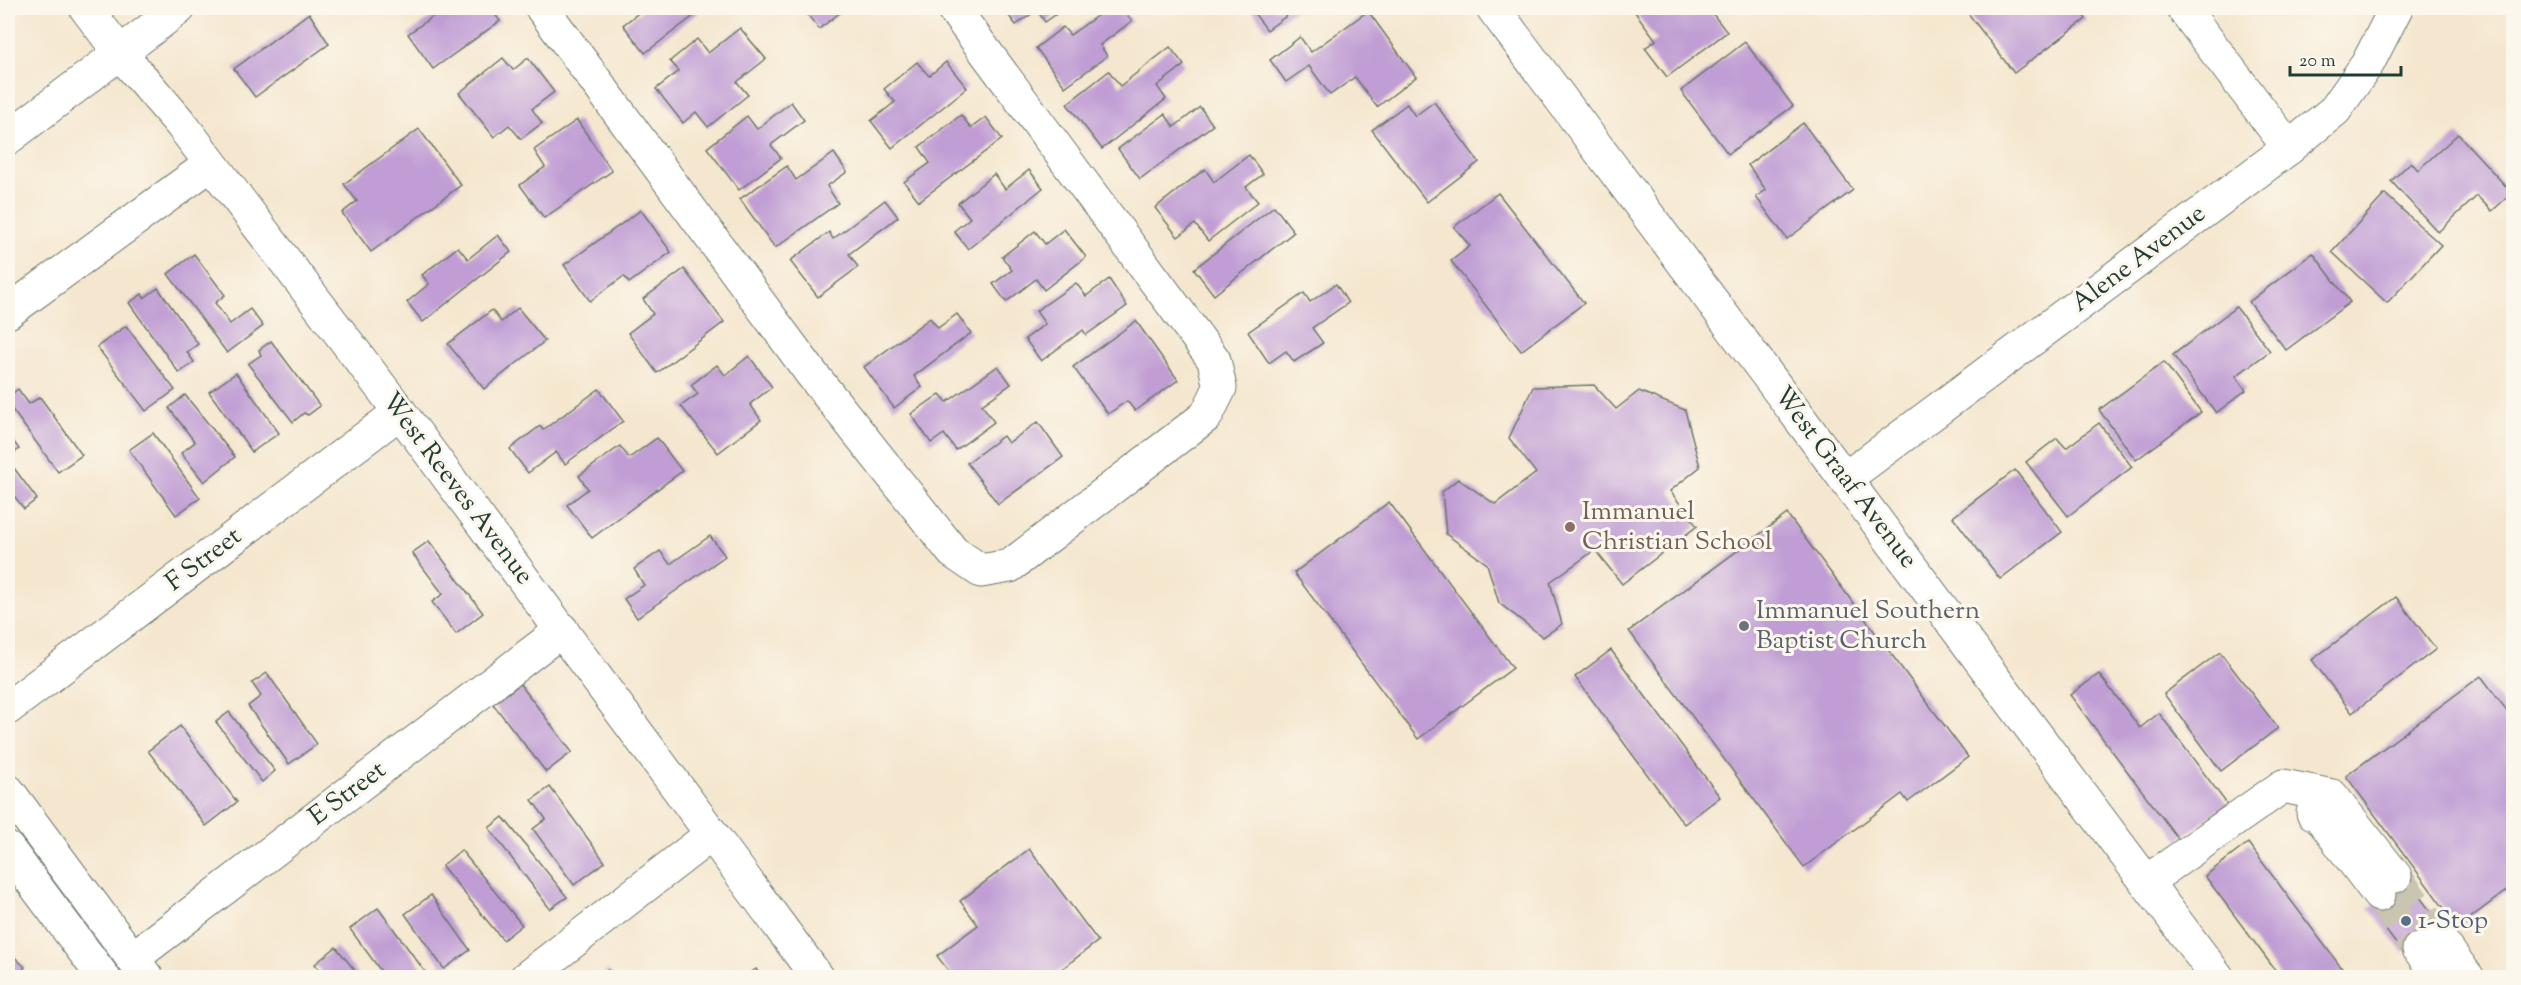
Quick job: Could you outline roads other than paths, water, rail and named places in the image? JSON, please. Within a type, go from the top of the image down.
[{"type":"street","name":"West Reeves Avenue","points":[[86,8],[120,53],[181,124],[400,412],[818,978]]},
{"type":"street","points":[[8,138],[179,8]]},
{"type":"street","points":[[542,8],[811,373],[953,552],[981,571],[1010,566],[1206,416],[1220,388],[1214,360],[952,8]]},
{"type":"street","name":"West Graaf Avenue","points":[[1493,8],[2218,978]]},
{"type":"street","points":[[2183,8],[2289,148]]},
{"type":"street","name":"Alene Avenue","points":[[1846,478],[2289,148],[2335,110],[2368,63],[2396,8]]},
{"type":"street","points":[[8,312],[211,164]]},
{"type":"street","name":"F Street","points":[[8,708],[400,412]]},
{"type":"street","name":"E Street","points":[[140,968],[562,630]]},
{"type":"street","points":[[8,791],[140,968]]},
{"type":"street","points":[[2152,889],[2278,809],[2318,814],[2387,885]]},
{"type":"street","points":[[526,978],[712,834]]},
{"type":"street","points":[[8,849],[104,978]]},
{"type":"street","points":[[2440,978],[2429,943],[2468,978]]},
{"type":"tunnel","points":[[2395,876],[2438,937]]},
{"type":"tunnel","points":[[2379,895],[2419,949]]},
{"type":"place","name":"Immanuel Christian School","points":[[1570,527]]},
{"type":"place","name":"Immanuel Southern Baptist Church","points":[[1744,626]]},
{"type":"place","name":"1-Stop","points":[[2406,921]]}]
